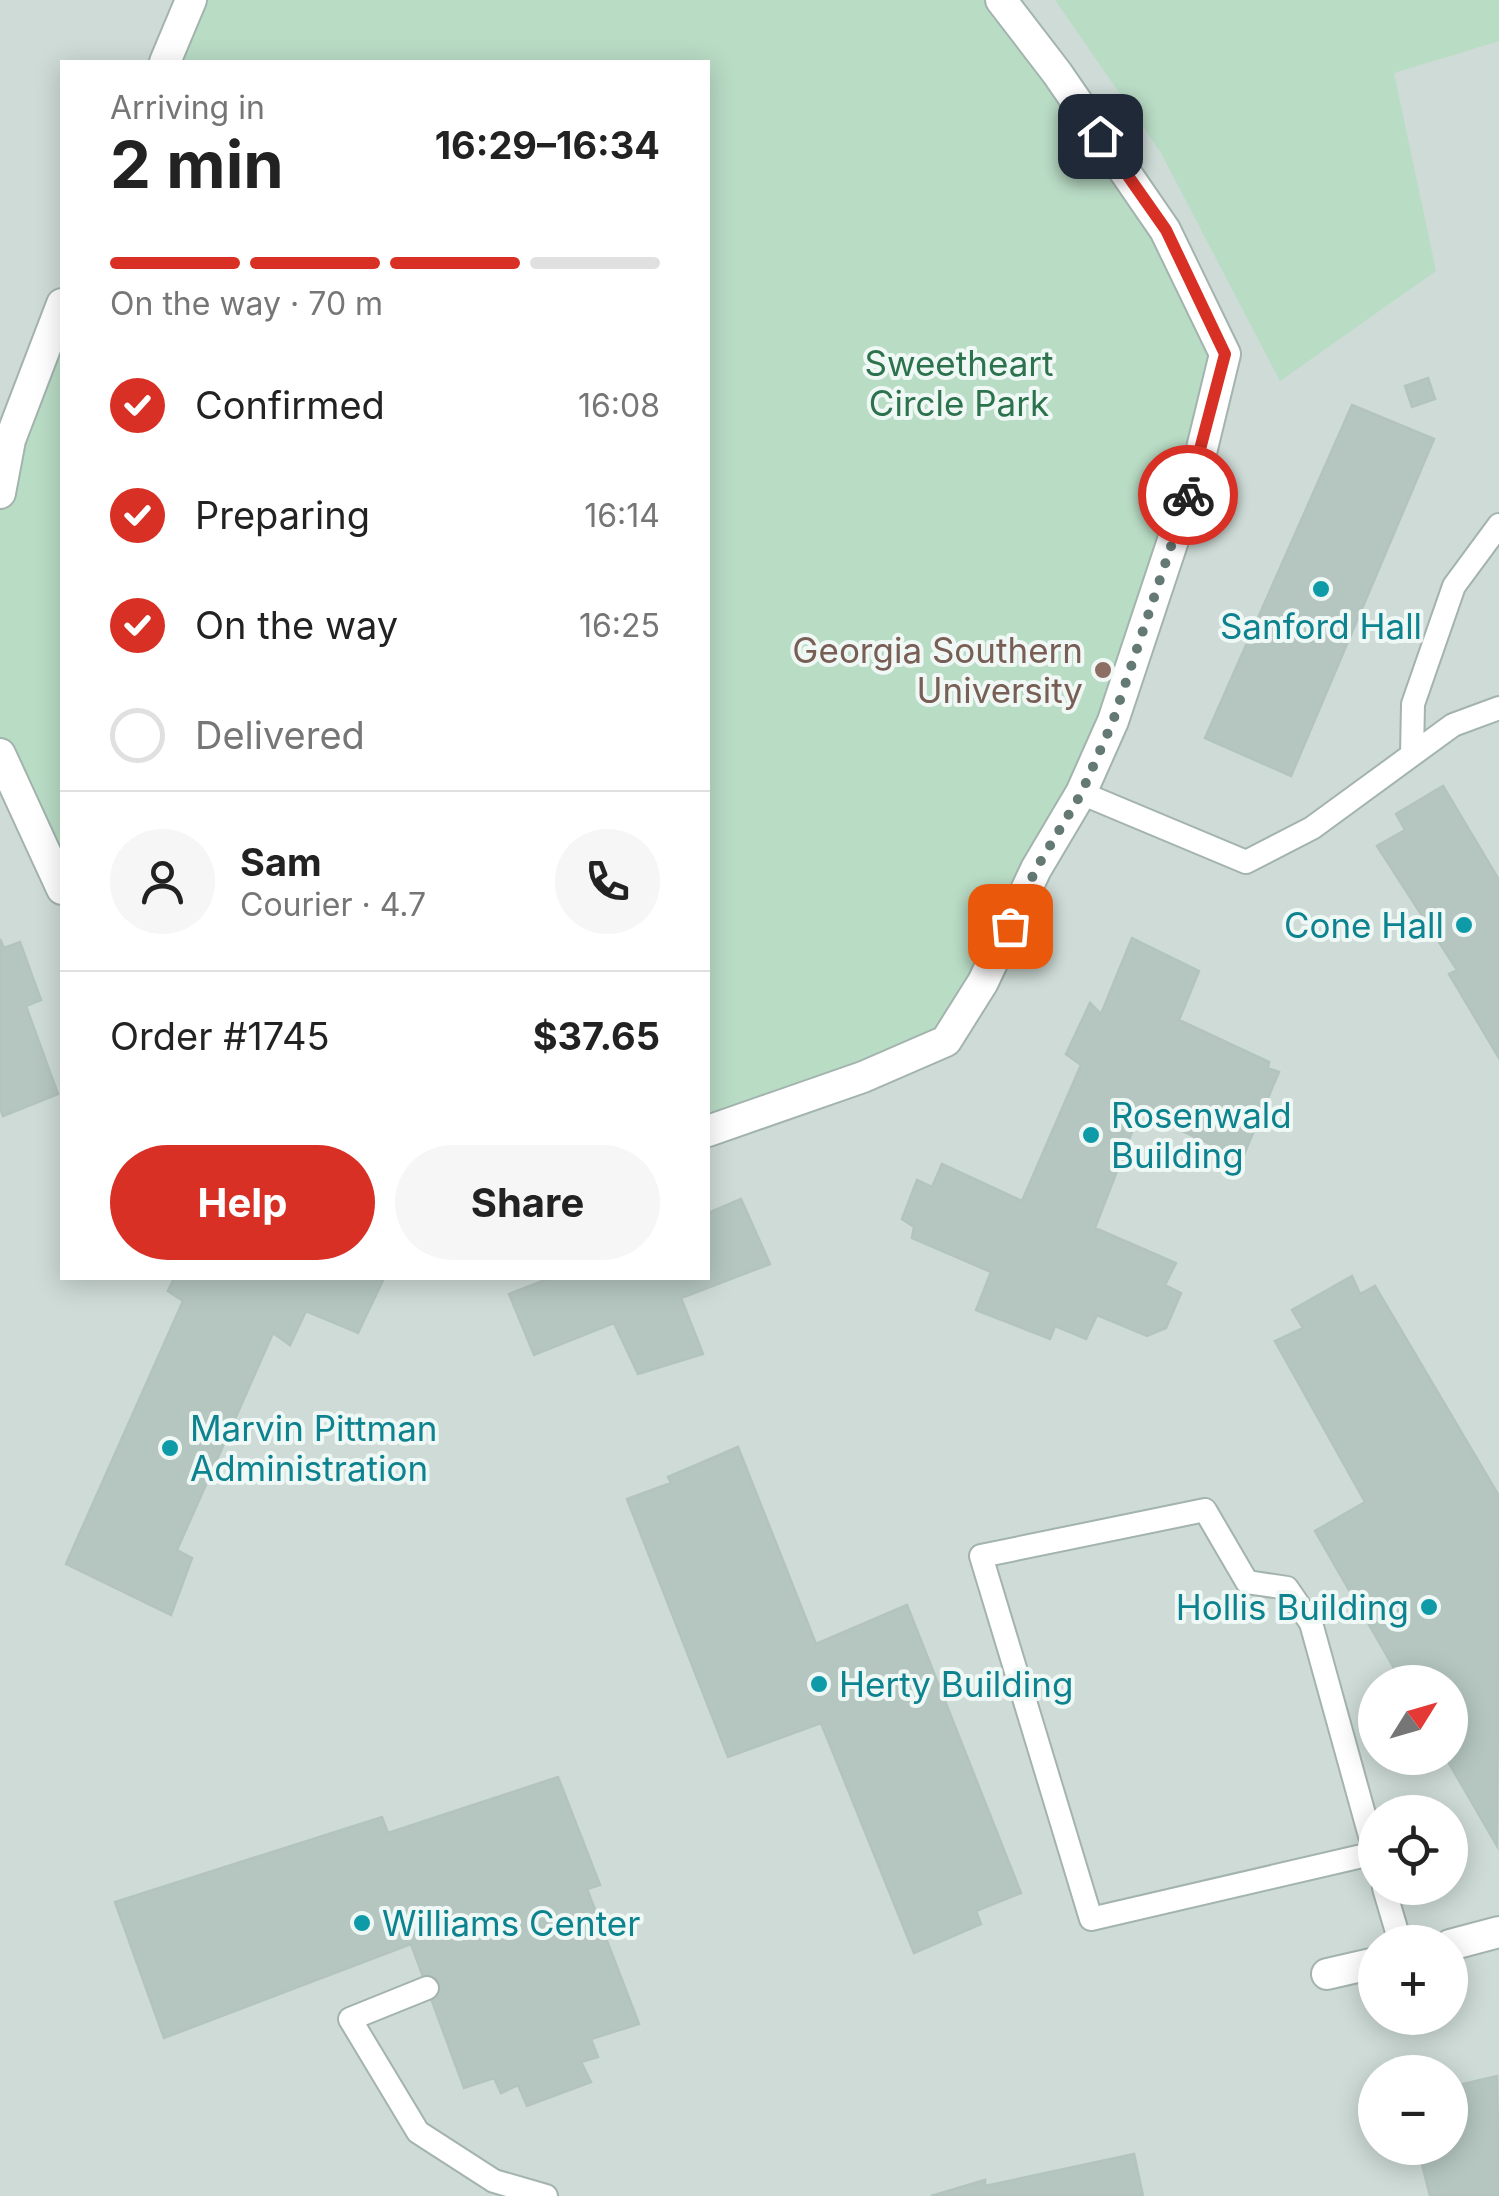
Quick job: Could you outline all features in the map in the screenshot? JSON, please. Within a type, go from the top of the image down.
[{"type":"street","points":[[166,60],[191,0]]},
{"type":"street","points":[[710,1130],[863,1077],[946,1041],[983,982],[1036,869],[1081,794],[1113,721],[1198,465],[1225,354],[1166,230],[1057,73],[1000,0]]},
{"type":"street","points":[[0,493],[10,440],[60,309]]},
{"type":"street","points":[[0,754],[60,885]]},
{"type":"street","points":[[1468,1940],[1499,1932]]},
{"type":"street","points":[[1327,1974],[1358,1967]]},
{"type":"lane","points":[[1412,755],[1413,704],[1454,586],[1499,525]]},
{"type":"lane","points":[[1081,794],[1246,862],[1312,828],[1453,725],[1499,708]]},
{"type":"lane","points":[[1205,1510],[1247,1582],[1286,1588],[1311,1623],[1375,1853],[1091,1919],[981,1556],[1205,1510]]},
{"type":"lane","points":[[427,1988],[350,2020],[418,2132],[494,2182],[546,2196]]},
{"type":"shaded area","name":"Georgia Southern University","points":[[0,0],[1499,0],[1499,2196],[0,2196]]},
{"type":"green space","name":"Sweetheart Circle Park","points":[[191,0],[1001,0],[1057,73],[1225,354],[1129,669],[946,1041],[710,1130],[710,60],[166,60]]},
{"type":"green space","points":[[1055,0],[1499,0],[1499,41],[1394,73],[1436,271],[1280,381],[1161,153]]},
{"type":"green space","points":[[60,310],[60,885],[0,754],[0,493]]},
{"type":"building","points":[[1428,378],[1435,399],[1412,407],[1405,386]]},
{"type":"building","name":"Sanford Hall","points":[[1352,405],[1434,439],[1291,776],[1205,738]]},
{"type":"building","name":"Cone Hall","points":[[1443,786],[1499,880],[1499,1058],[1449,974],[1457,970],[1377,846],[1405,830],[1396,814]]},
{"type":"building","name":"Rosenwald Building","points":[[1132,938],[1199,971],[1179,1020],[1269,1062],[1268,1068],[1279,1072],[1242,1159],[1140,1111],[1095,1228],[1176,1263],[1165,1285],[1181,1293],[1166,1328],[1147,1336],[1097,1315],[1086,1339],[1055,1326],[1050,1339],[976,1310],[991,1272],[912,1238],[914,1227],[902,1219],[917,1180],[932,1187],[942,1164],[1022,1201],[1081,1065],[1066,1054],[1090,1003],[1101,1014]]},
{"type":"building","points":[[0,939],[4,948],[20,942],[41,1000],[26,1006],[58,1094],[3,1116],[0,1108]]},
{"type":"building","points":[[741,1199],[770,1264],[681,1298],[703,1354],[638,1374],[614,1323],[534,1355],[509,1294],[545,1280],[710,1280],[710,1212]]},
{"type":"building","name":"Hollis Building","points":[[1352,1276],[1360,1294],[1375,1286],[1499,1496],[1497,1846],[1456,1775],[1468,1775],[1468,1665],[1392,1665],[1315,1531],[1365,1502],[1275,1341],[1303,1328],[1292,1310]]},
{"type":"building","name":"Marvin Pittman Administration","points":[[173,1280],[383,1280],[358,1333],[306,1311],[290,1345],[273,1333],[177,1550],[192,1558],[171,1615],[66,1564],[183,1301],[168,1291]]},
{"type":"building","name":"Herty Building","points":[[738,1447],[816,1644],[907,1605],[1021,1893],[976,1911],[981,1924],[914,1953],[821,1723],[728,1757],[627,1499],[671,1483],[668,1477]]},
{"type":"building","name":"Williams Center","points":[[558,1777],[600,1885],[587,1889],[639,2024],[591,2039],[598,2057],[581,2062],[591,2082],[527,2106],[518,2085],[501,2093],[494,2078],[464,2088],[411,1944],[164,2038],[115,1902],[382,1817],[388,1833]]},
{"type":"building","points":[[1497,2076],[1499,2196],[1430,2196],[1422,2165],[1468,2165],[1468,2083]]},
{"type":"building","points":[[1134,2154],[1143,2196],[931,2196],[985,2180],[985,2186]]},
{"type":"way so far","points":[[1010,926],[1036,869],[1081,794],[1113,721],[1188,495]]},
{"type":"place","name":"Sanford Hall","points":[[1321,589]]},
{"type":"place","name":"Georgia Southern University","points":[[1103,670]]},
{"type":"place","name":"Cone Hall","points":[[1464,925]]},
{"type":"place","name":"Rosenwald Building","points":[[1091,1135]]},
{"type":"place","name":"Marvin Pittman Administration","points":[[170,1448]]},
{"type":"place","name":"Hollis Building","points":[[1429,1607]]},
{"type":"place","name":"Herty Building","points":[[819,1684]]},
{"type":"place","name":"Williams Center","points":[[362,1923]]},
{"type":"route","points":[[1100,136],[1166,230],[1225,354],[1188,495]]}]
